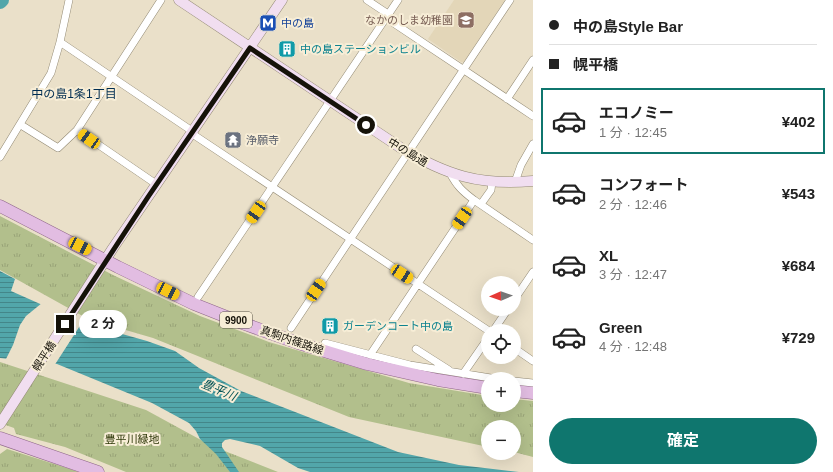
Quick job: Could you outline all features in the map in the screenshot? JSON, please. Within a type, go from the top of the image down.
[{"type":"main road","name":"真駒内篠路線","points":[[0,206],[103,264],[194,304],[298,343],[367,364],[424,377],[481,387]]},
{"type":"main road","points":[[521,392],[533,393]]},
{"type":"main road","points":[[0,438],[98,472]]},
{"type":"street","points":[[0,157],[52,73],[69,0]]},
{"type":"street","points":[[21,125],[58,148],[77,130],[161,0]]},
{"type":"street","name":"中の島通","points":[[179,0],[408,153],[428,164],[450,173],[492,182],[533,181]]},
{"type":"street","name":"幌平橋","points":[[0,424],[156,184],[282,0]]},
{"type":"street","points":[[367,0],[387,16],[533,116]]},
{"type":"street","points":[[198,297],[398,0]]},
{"type":"street","points":[[291,328],[510,0]]},
{"type":"street","points":[[60,42],[112,76],[272,188],[481,326]]},
{"type":"street","points":[[507,98],[533,60]]},
{"type":"street","points":[[77,130],[156,184]]},
{"type":"street","points":[[515,182],[520,165],[533,144]]},
{"type":"street","points":[[450,173],[456,185],[464,193],[533,240]]},
{"type":"street","points":[[482,204],[491,190],[492,182]]},
{"type":"street","points":[[370,355],[474,200]]},
{"type":"street","points":[[521,290],[533,272]]},
{"type":"street","points":[[325,343],[410,365],[481,377]]},
{"type":"street","points":[[416,348],[452,373]]},
{"type":"street","points":[[463,374],[481,348]]},
{"type":"street","points":[[521,353],[533,361]]},
{"type":"street","points":[[521,382],[533,383]]},
{"type":"shaded area","name":"なかのしま幼稚園","points":[[454,0],[505,0],[464,62],[461,62],[428,39]]},
{"type":"green space","points":[[0,216],[113,275],[200,316],[269,342],[409,383],[481,395],[481,412],[521,412],[521,400],[533,401],[533,457],[521,454],[521,420],[481,420],[481,445],[349,417],[153,338],[88,319],[0,270]]},
{"type":"green space","name":"豊平川緑地","points":[[0,362],[146,410],[212,446],[278,472],[126,472],[65,447],[16,434],[14,428],[0,423]]},
{"type":"green space","points":[[7,449],[78,472],[0,472],[0,454]]},
{"type":"water","name":"豊平川","points":[[0,271],[15,279],[11,291],[83,323],[147,341],[175,351],[199,368],[241,391],[398,452],[459,465],[519,472],[310,472],[298,468],[260,446],[230,439],[225,440],[222,443],[222,447],[239,472],[230,472],[216,454],[200,439],[196,431],[189,423],[152,403],[57,364],[0,358]]},
{"type":"pier","points":[[42,303],[83,321],[54,366],[5,361],[13,345],[20,325],[26,316]]},
{"type":"place","name":"なかのしま幼稚園","points":[[466,20]]},
{"type":"place","name":"中の島","points":[[268,23]]},
{"type":"place","name":"中の島ステーションビル","points":[[287,49]]},
{"type":"place","name":"浄願寺","points":[[233,140]]},
{"type":"place","name":"ガーデンコート中の島","points":[[330,326]]},
{"type":"district","name":"中の島1条1丁目","points":[[74,94]]},
{"type":"route","points":[[65,324],[113,248],[250,48],[366,125]]}]
